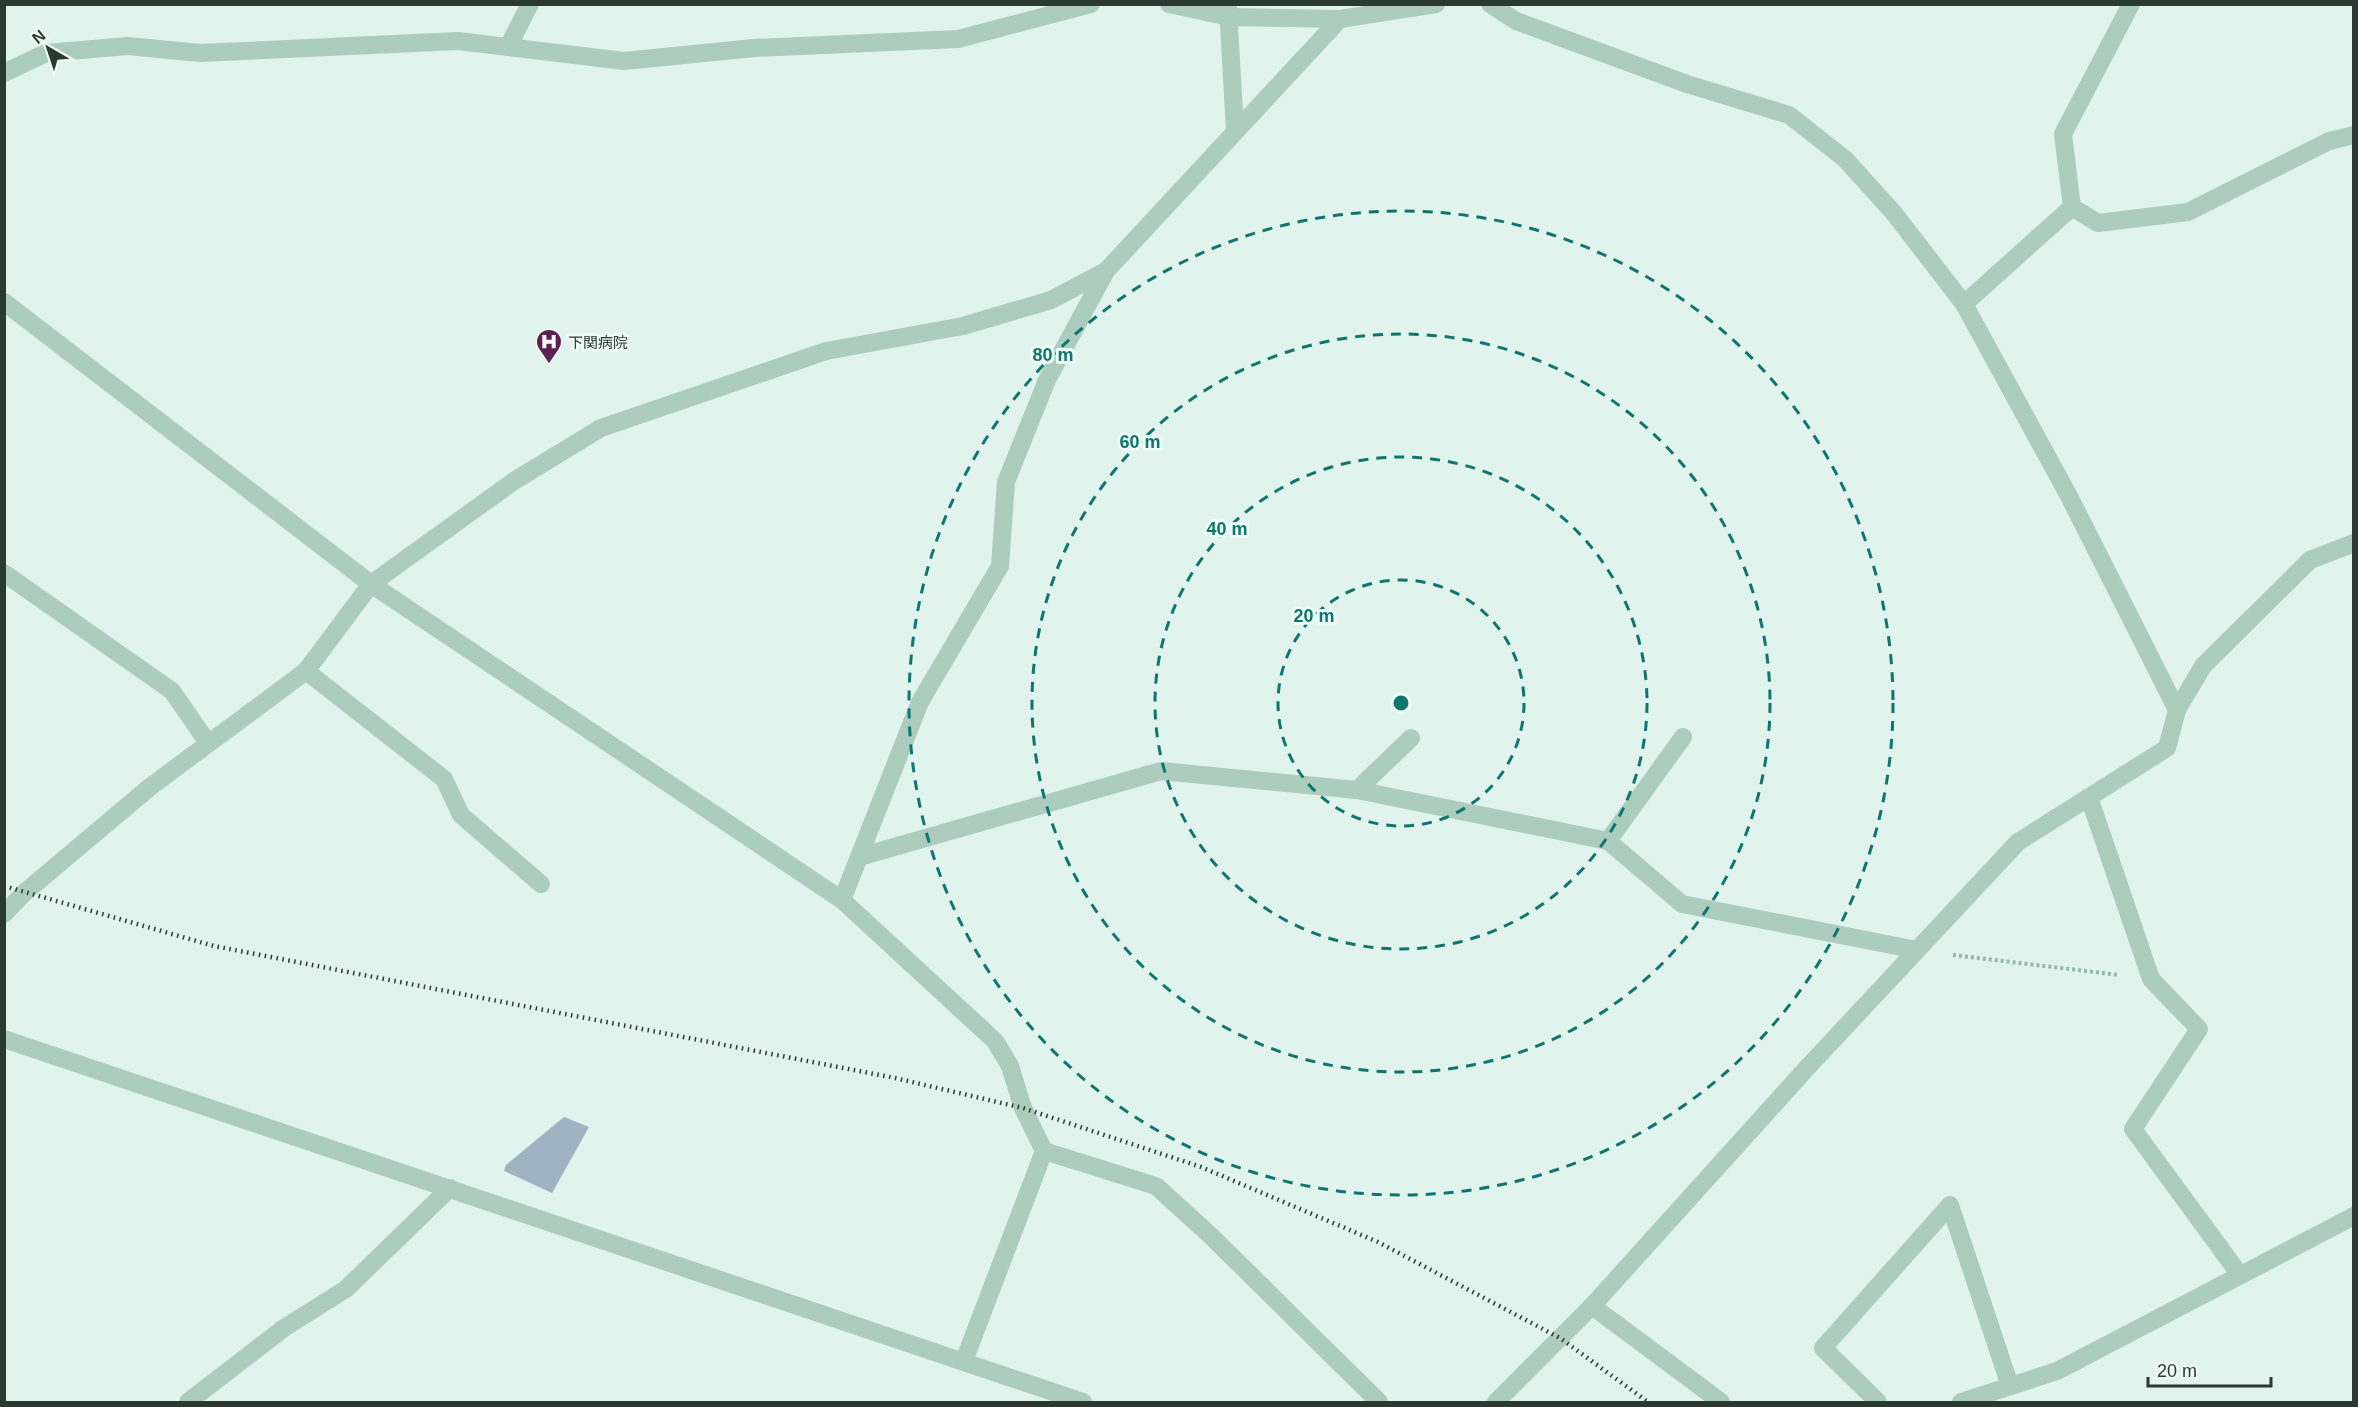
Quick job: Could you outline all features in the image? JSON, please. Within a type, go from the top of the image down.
[{"type":"street","points":[[508,47],[530,4]]},
{"type":"street","points":[[4,73],[46,53],[128,46],[200,53],[458,41],[624,62],[754,48],[958,39],[1091,4]]},
{"type":"street","points":[[1169,4],[1340,20],[1436,4]]},
{"type":"street","points":[[1490,4],[1516,21],[1687,84],[1789,115],[1845,159],[1893,212],[1964,304],[2070,498],[2177,710]]},
{"type":"street","points":[[2072,207],[2062,134],[2131,4]]},
{"type":"street","points":[[1228,11],[1234,131]]},
{"type":"street","points":[[842,900],[920,702],[1000,566],[1006,482],[1047,380],[1106,271],[1234,131],[1340,20]]},
{"type":"street","points":[[2072,207],[2098,223],[2188,212],[2329,141],[2354,135]]},
{"type":"street","points":[[1964,304],[2072,207]]},
{"type":"street","points":[[4,914],[24,892],[150,786],[306,671],[370,584],[514,481],[601,428],[826,351],[963,326],[1050,300],[1106,271]]},
{"type":"street","points":[[4,302],[370,584],[842,900],[994,1041],[1010,1066],[1023,1108],[1044,1151],[1156,1186],[1211,1236],[1379,1402]]},
{"type":"street","points":[[1496,1402],[1592,1306],[2018,842],[2167,748],[2177,710],[2203,666],[2310,560],[2354,543]]},
{"type":"street","points":[[4,573],[172,691],[208,743]]},
{"type":"street","points":[[306,671],[444,779],[461,815],[541,885]]},
{"type":"street","points":[[1357,790],[1410,738]]},
{"type":"street","points":[[1608,841],[1683,738]]},
{"type":"street","points":[[859,857],[1161,771],[1357,790],[1608,841],[1682,904],[1917,950]]},
{"type":"street","points":[[2089,797],[2151,978],[2199,1029],[2133,1129],[2240,1275]]},
{"type":"street","points":[[4,1039],[1083,1402]]},
{"type":"street","points":[[964,1361],[1044,1151]]},
{"type":"street","points":[[188,1402],[284,1328],[346,1288],[450,1188]]},
{"type":"street","points":[[1878,1402],[1823,1348],[1950,1205],[2010,1386]]},
{"type":"street","points":[[1961,1402],[2056,1371],[2354,1216]]},
{"type":"street","points":[[1592,1306],[1721,1402]]},
{"type":"path","points":[[1917,950],[2151,978]]},
{"type":"shaded area","points":[[564,1117],[589,1127],[552,1193],[504,1171],[506,1165]]},
{"type":"railway","points":[[4,886],[214,946],[895,1078],[1023,1108],[1201,1167],[1378,1242],[1560,1338],[1648,1402]]},
{"type":"place","name":"下関病院","points":[[549,365]]}]
